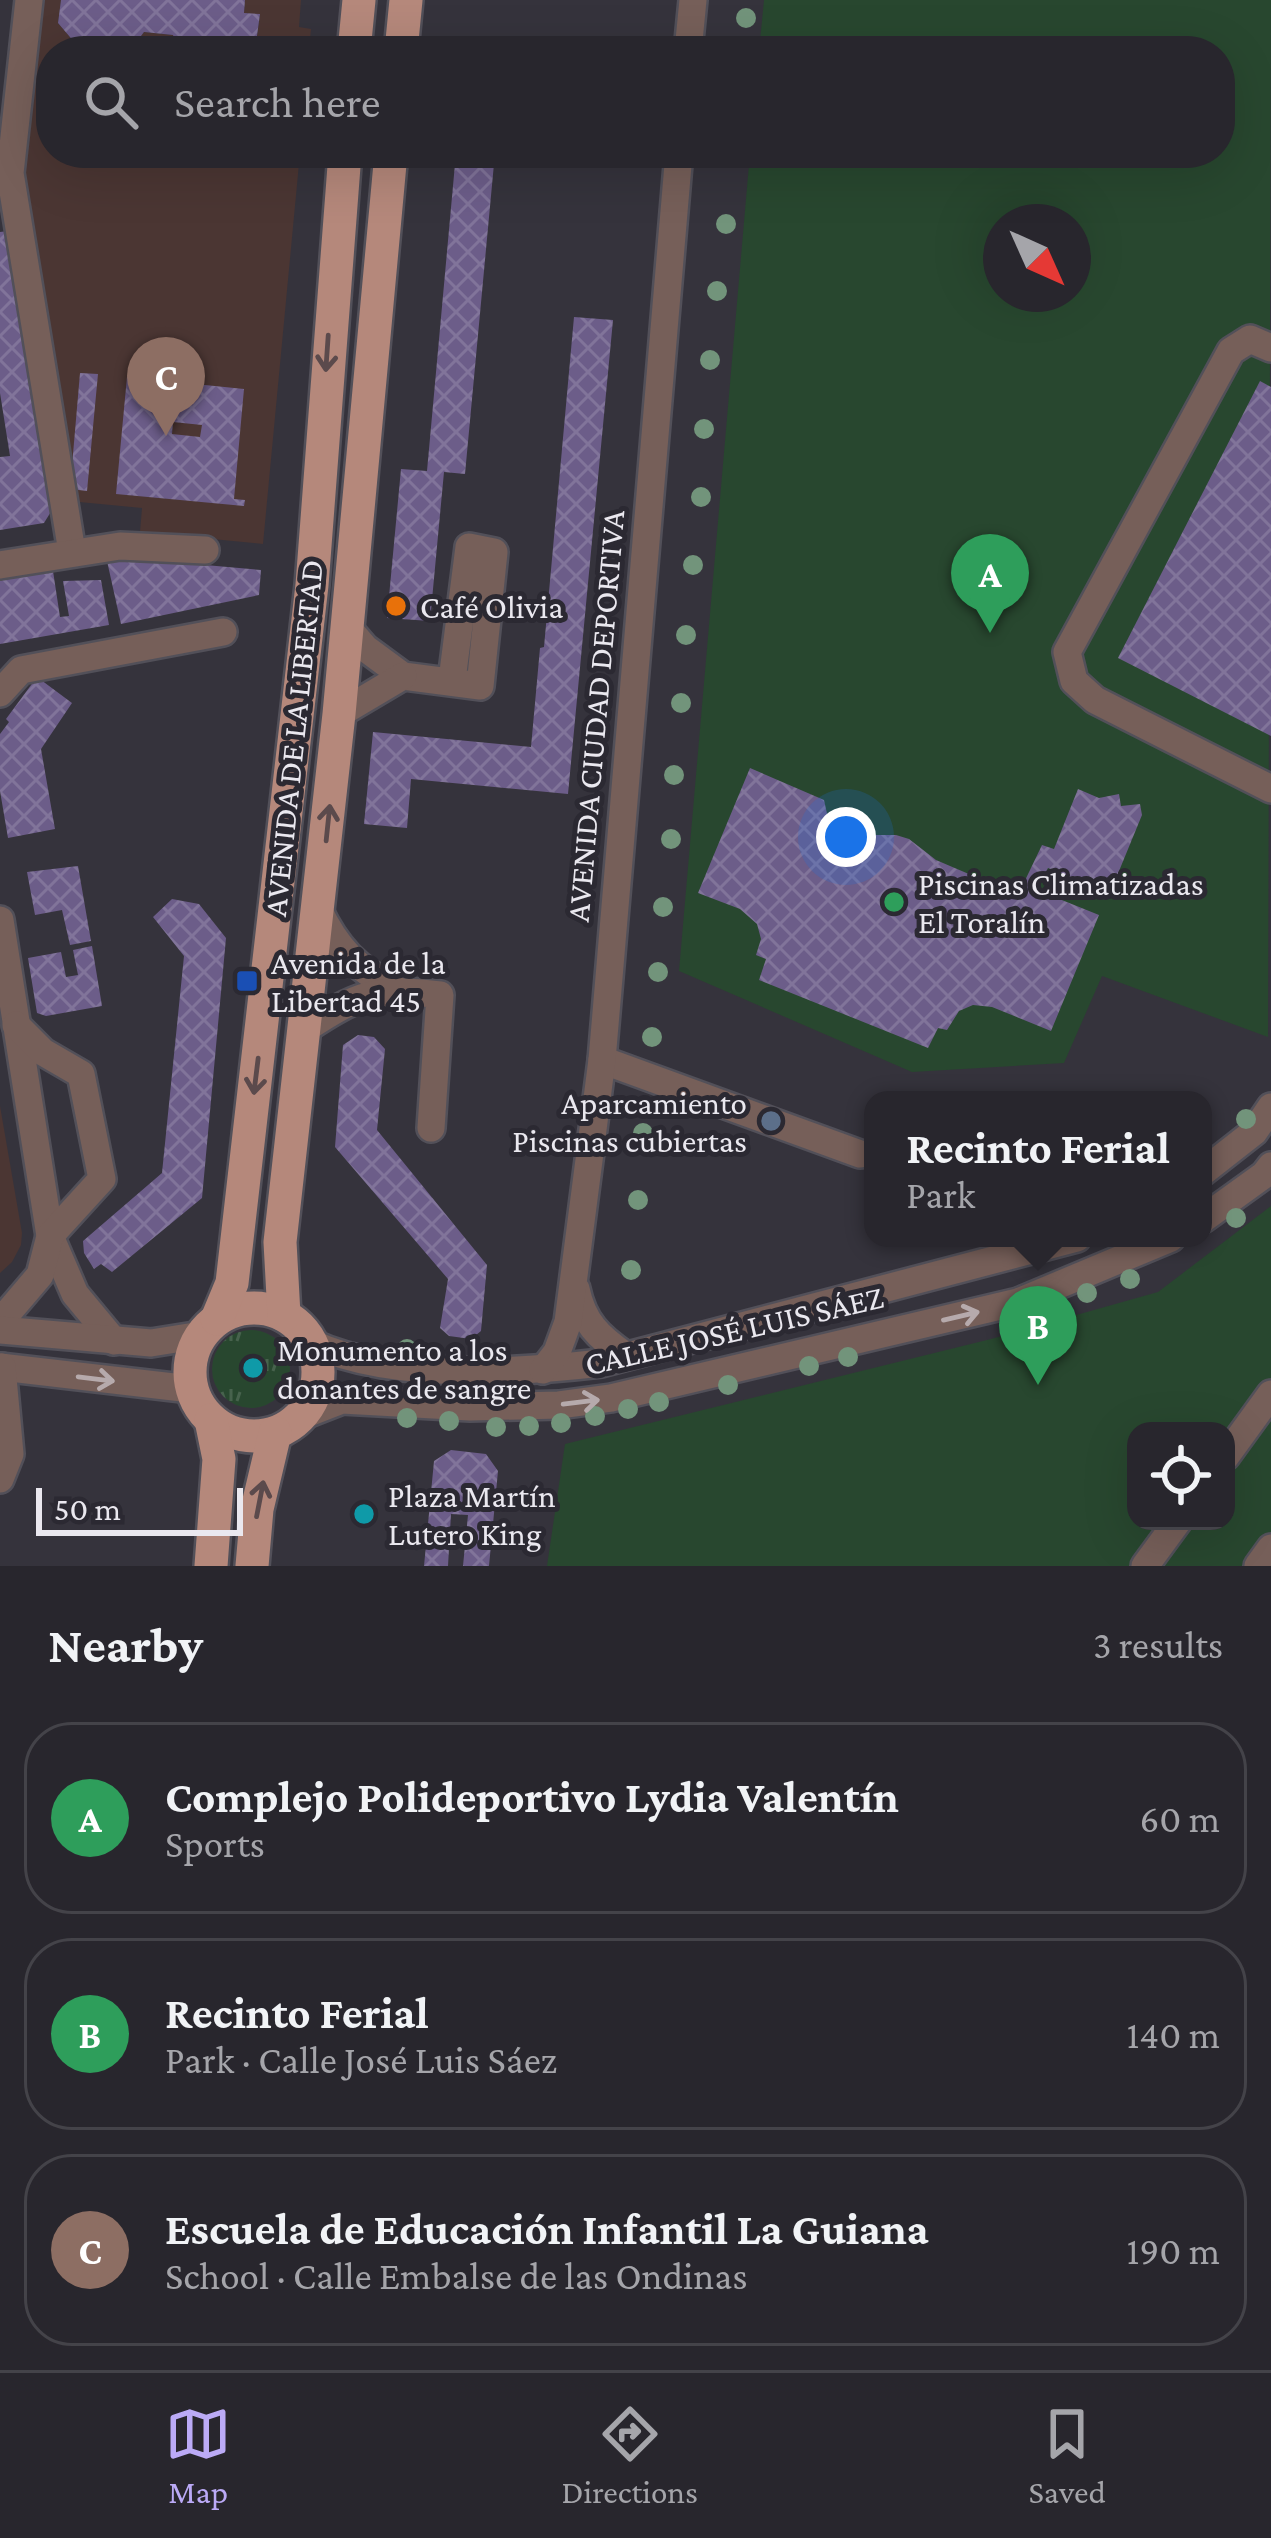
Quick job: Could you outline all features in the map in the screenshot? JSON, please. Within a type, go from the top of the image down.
[{"type":"main road","points":[[356,36],[359,0]]},
{"type":"main road","points":[[402,36],[406,0]]},
{"type":"main road","name":"AVENIDA DE LA LIBERTAD","points":[[210,1327],[232,1282],[310,608],[344,168]]},
{"type":"main road","name":"AVENIDA DE LA LIBERTAD","points":[[284,1315],[280,1242],[339,714],[390,168]]},
{"type":"main road","points":[[335,254],[381,259]]},
{"type":"main road","points":[[332,293],[377,299]]},
{"type":"main road","points":[[211,1566],[219,1459],[211,1420],[191,1389],[190,1361],[210,1327],[238,1310],[262,1308],[300,1327],[317,1362],[317,1381],[312,1400],[288,1424],[257,1509],[252,1566]]},
{"type":"main road","points":[[211,1420],[241,1435],[288,1424]]},
{"type":"street","points":[[29,0],[7,212],[72,552]]},
{"type":"street","points":[[689,36],[693,0]]},
{"type":"street","name":"AVENIDA CIUDAD DEPORTIVA","points":[[543,1370],[557,1352],[574,1285],[602,1060],[679,168]]},
{"type":"street","points":[[1271,348],[1250,339],[1231,350],[1067,652],[1074,681],[1095,700],[1271,789]]},
{"type":"street","points":[[0,565],[120,546],[205,550]]},
{"type":"street","points":[[346,626],[365,649],[403,676],[452,680]]},
{"type":"street","points":[[0,693],[21,670],[223,632]]},
{"type":"street","points":[[339,714],[403,676]]},
{"type":"street","points":[[318,909],[331,938],[356,966],[395,989]]},
{"type":"street","points":[[0,920],[50,1236],[75,1294],[114,1341]]},
{"type":"street","points":[[305,1029],[348,1000],[395,989],[440,995],[431,1128]]},
{"type":"street","points":[[0,1326],[40,1275],[50,1236],[102,1179],[81,1074],[43,1052],[16,1025]]},
{"type":"street","points":[[602,1060],[860,1154]]},
{"type":"street","points":[[1212,1165],[1254,1132],[1271,1107]]},
{"type":"street","points":[[1212,1214],[1266,1182]]},
{"type":"street","name":"CALLE JOSÉ LUIS SÁEZ","points":[[311,1343],[337,1355],[390,1367],[543,1370],[601,1363],[1043,1247]]},
{"type":"street","name":"CALLE JOSÉ LUIS SÁEZ","points":[[288,1424],[342,1400],[489,1407],[611,1398],[1018,1302],[1149,1247]]},
{"type":"street","points":[[574,1285],[580,1311],[598,1337],[626,1355]]},
{"type":"street","points":[[0,1326],[151,1343],[210,1327]]},
{"type":"street","points":[[0,1479],[10,1454],[1,1367],[191,1389]]},
{"type":"street","points":[[1235,1444],[1271,1394]]},
{"type":"street","points":[[1145,1566],[1171,1530]]},
{"type":"street","points":[[1258,1566],[1271,1548]]},
{"type":"shaded area","points":[[34,0],[61,0],[58,23],[69,36],[36,36],[36,168],[299,168],[263,544],[140,532],[142,508],[69,501],[17,187]]},
{"type":"shaded area","points":[[245,0],[301,0],[299,27],[311,29],[310,36],[257,36],[260,15],[244,13]]},
{"type":"shaded area","points":[[0,1106],[22,1233],[12,1262],[0,1273]]},
{"type":"green space","points":[[764,0],[1271,0],[1268,1037],[1102,976],[1064,1063],[912,1072],[679,971],[749,168],[1235,168],[1235,36],[760,36]]},
{"type":"green space","points":[[1271,1206],[1271,1566],[547,1566],[565,1444],[991,1339],[1158,1292]]},
{"type":"green space","points":[[251,1330],[279,1341],[290,1369],[279,1397],[251,1408],[223,1397],[212,1369],[223,1341]]},
{"type":"building","points":[[61,0],[245,0],[244,13],[260,14],[257,36],[144,32],[141,36],[69,36],[58,23]]},
{"type":"building","points":[[455,168],[494,168],[465,474],[444,472],[430,621],[387,618],[401,469],[427,471]]},
{"type":"building","points":[[8,231],[52,510],[44,523],[0,530],[0,457],[10,456],[0,393],[0,232]]},
{"type":"building","points":[[574,317],[613,320],[568,794],[411,779],[407,828],[364,824],[373,732],[531,747]]},
{"type":"building","points":[[80,373],[98,374],[87,491],[70,489]]},
{"type":"building","points":[[127,377],[244,389],[234,499],[245,500],[244,506],[116,494]],"holes":[[[173,422],[202,425],[200,437],[172,434]]]},
{"type":"building","points":[[1260,381],[1271,387],[1271,736],[1118,658]]},
{"type":"building","points":[[126,558],[261,570],[259,595],[121,624],[107,561]]},
{"type":"building","points":[[53,571],[60,617],[69,616],[63,581],[101,580],[109,625],[0,644],[0,580]]},
{"type":"building","points":[[37,677],[72,703],[41,749],[55,829],[8,838],[0,791],[0,734]]},
{"type":"building","name":"Piscinas Climatizadas El Toralín","points":[[750,768],[824,800],[828,818],[874,835],[909,839],[936,860],[1018,895],[1042,845],[1054,849],[1078,789],[1099,798],[1119,794],[1121,806],[1140,804],[1142,815],[1110,893],[1048,868],[1037,890],[1099,915],[1051,1031],[992,1007],[973,1005],[959,1011],[947,1030],[938,1028],[928,1048],[759,980],[766,959],[756,955],[761,939],[757,924],[740,909],[698,893]]},
{"type":"building","points":[[78,866],[91,941],[70,945],[62,910],[35,915],[27,872]]},
{"type":"building","points":[[172,899],[199,904],[226,938],[202,1198],[112,1272],[101,1264],[94,1269],[83,1241],[162,1173],[184,956],[153,917]]},
{"type":"building","points":[[92,946],[102,1006],[46,1016],[37,1013],[28,958],[61,952],[66,977],[78,975],[73,950]]},
{"type":"building","points":[[358,1035],[374,1037],[385,1049],[377,1130],[487,1265],[481,1331],[471,1339],[449,1336],[440,1328],[448,1279],[335,1147],[343,1045]]},
{"type":"building","points":[[451,1450],[486,1454],[498,1471],[489,1566],[463,1566],[468,1515],[451,1514],[448,1566],[424,1566],[434,1461]]},
{"type":"place","name":"Escuela de Educación Infantil La Guiana","points":[[166,436]]},
{"type":"place","name":"Café Olivia","points":[[396,606]]},
{"type":"place","name":"Complejo Polideportivo Lydia Valentín","points":[[990,633]]},
{"type":"place","name":"Piscinas Climatizadas El Toralín","points":[[894,902]]},
{"type":"place","name":"Avenida de la Libertad 45","points":[[247,981]]},
{"type":"place","name":"Aparcamiento Piscinas cubiertas","points":[[771,1121]]},
{"type":"place","name":"Monumento a los donantes de sangre","points":[[253,1368]]},
{"type":"place","name":"Recinto Ferial","points":[[1038,1385]]},
{"type":"place","name":"Plaza Martín Lutero King","points":[[364,1514]]}]
